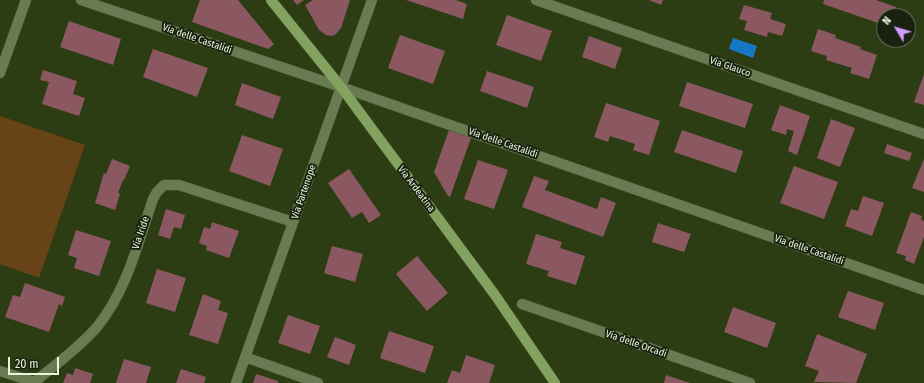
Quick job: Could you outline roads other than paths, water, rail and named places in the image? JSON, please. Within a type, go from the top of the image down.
[{"type":"main road","name":"Via Ardeatina","points":[[271,0],[341,87],[495,295],[555,383]]},
{"type":"street","points":[[0,73],[26,0]]},
{"type":"street","name":"Via delle Castalidi","points":[[81,0],[341,87],[924,290]]},
{"type":"street","name":"Via Partenope","points":[[236,383],[372,0]]},
{"type":"street","name":"Via Glauco","points":[[536,0],[924,134]]},
{"type":"street","name":"Via Iride","points":[[34,382],[88,337],[112,306],[123,283],[153,199],[160,188],[164,185],[179,185],[293,222]]},
{"type":"street","name":"Via delle Orcadi","points":[[522,304],[750,383]]},
{"type":"street","points":[[245,357],[318,383]]},
{"type":"street","points":[[0,371],[34,382]]},
{"type":"water","points":[[733,38],[757,46],[753,58],[729,49]]}]
